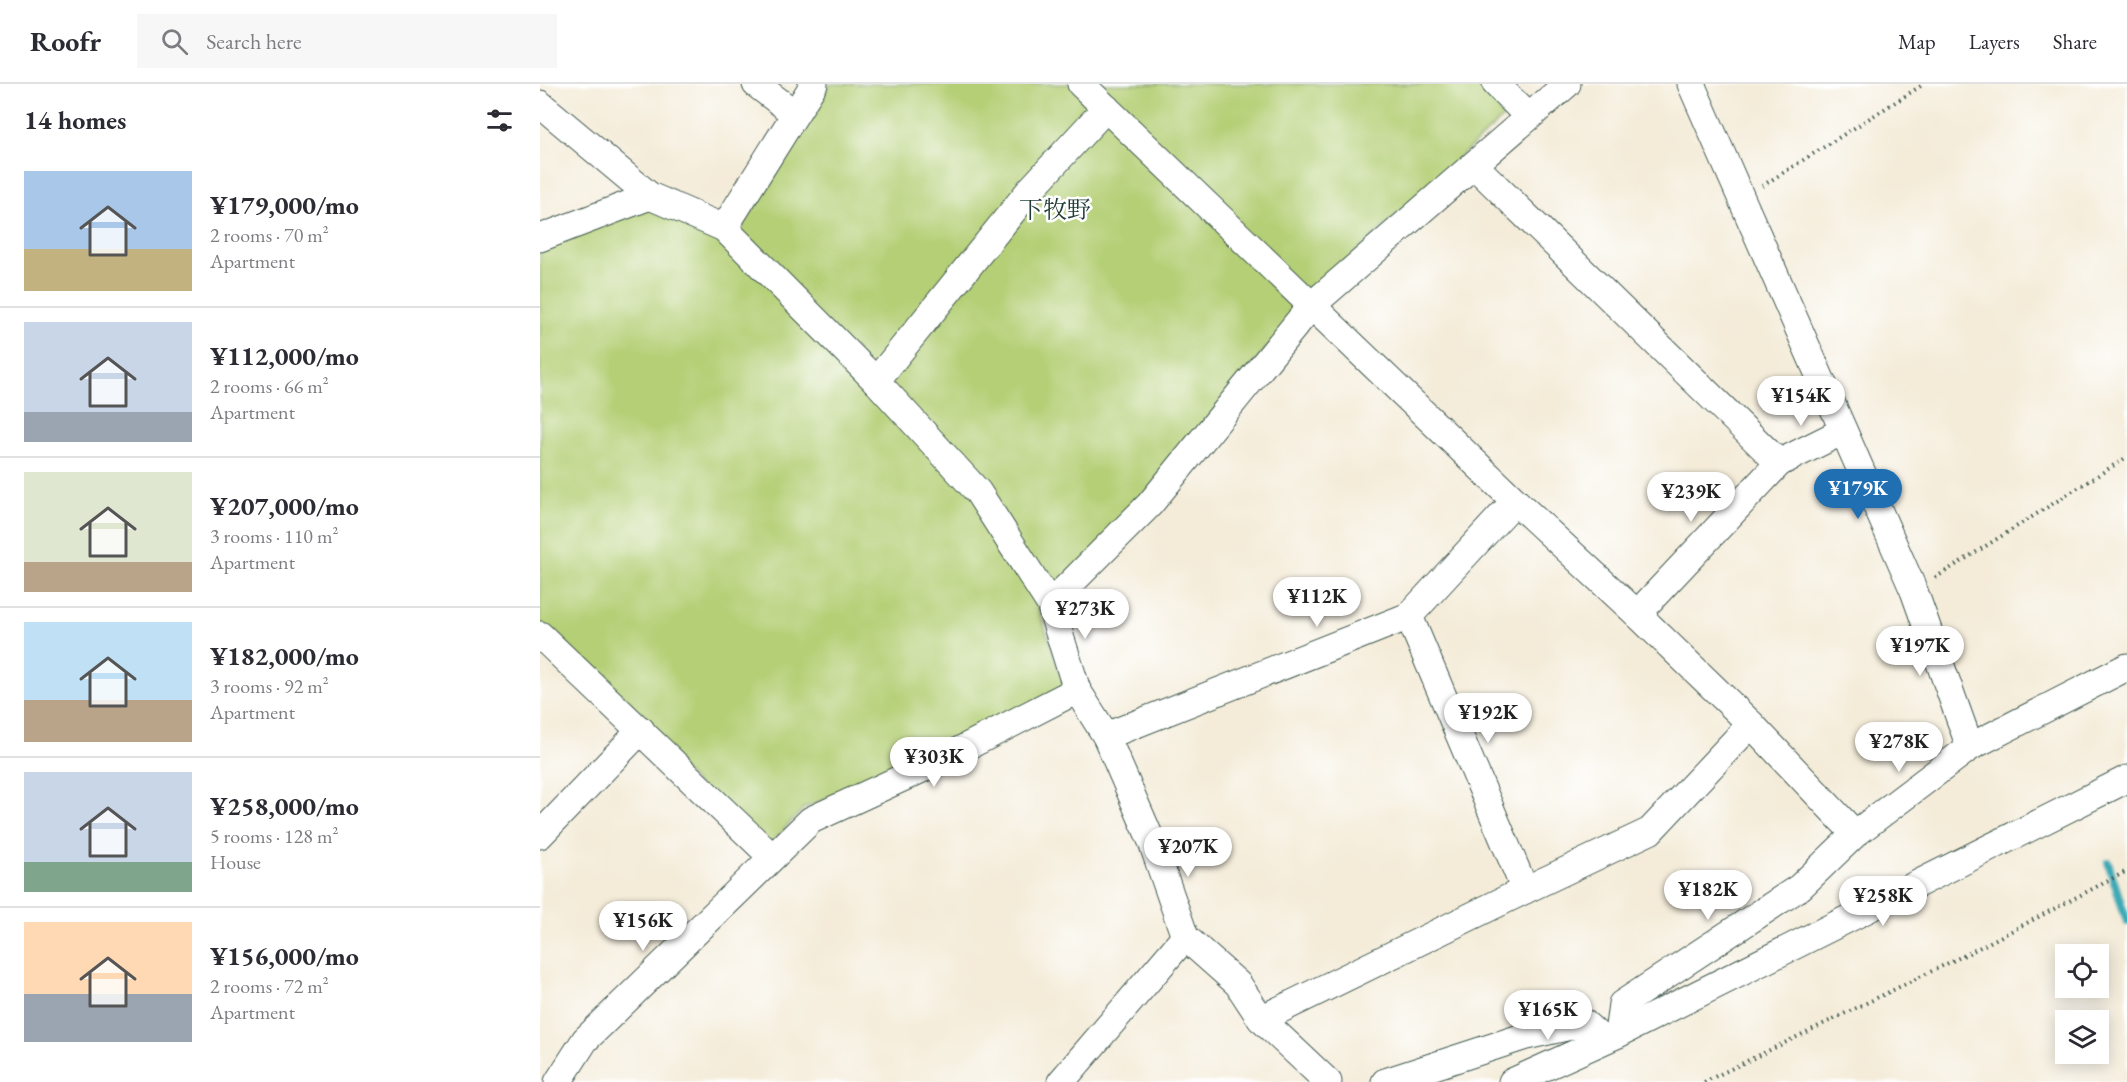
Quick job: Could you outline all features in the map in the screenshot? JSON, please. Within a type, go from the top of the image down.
[{"type":"street","points":[[756,84],[795,114]]},
{"type":"street","points":[[724,228],[814,84]]},
{"type":"street","points":[[1080,84],[1751,724],[1855,834]]},
{"type":"street","points":[[1496,84],[1528,116]]},
{"type":"street","points":[[1050,604],[1150,504],[1312,305],[1566,84]]},
{"type":"street","points":[[1691,84],[1914,591],[1970,747]]},
{"type":"street","points":[[540,104],[650,196],[724,228],[876,381],[978,492],[1050,604],[1077,690],[1106,736],[1152,842],[1185,937],[1238,984],[1261,1019],[1328,1082]]},
{"type":"street","points":[[876,381],[1030,190],[1106,108]]},
{"type":"street","points":[[1474,165],[1779,463]]},
{"type":"street","points":[[540,238],[650,196]]},
{"type":"street","points":[[1636,614],[1779,463],[1843,431]]},
{"type":"street","points":[[1106,736],[1409,616],[1515,501]]},
{"type":"street","points":[[1409,616],[1525,890]]},
{"type":"street","points":[[540,634],[772,857]]},
{"type":"street","points":[[1610,1037],[1622,1004],[1800,887],[1855,834],[1970,747],[2127,667]]},
{"type":"street","points":[[558,1082],[585,1040],[811,820],[937,762],[1077,690]]},
{"type":"street","points":[[1261,1019],[1650,831],[1751,724]]},
{"type":"street","points":[[540,835],[641,730]]},
{"type":"street","points":[[1512,1082],[1610,1037],[2127,779]]},
{"type":"street","points":[[1061,1082],[1185,937]]},
{"type":"street","points":[[1385,1082],[1526,1036],[1584,1023],[1610,1037]]},
{"type":"path","points":[[1741,199],[1923,84]]},
{"type":"path","points":[[1914,591],[2127,457]]},
{"type":"path","points":[[1704,1082],[1968,953],[2127,871]]},
{"type":"green space","points":[[830,84],[1478,84],[1507,114],[1316,289],[1138,503],[1038,607],[1065,687],[933,756],[804,808],[763,852],[540,624],[540,249],[650,206],[720,237],[730,248]]},
{"type":"waterway","points":[[2108,862],[2127,922]]},
{"type":"district","name":"下牧野","points":[[1055,210]]}]
